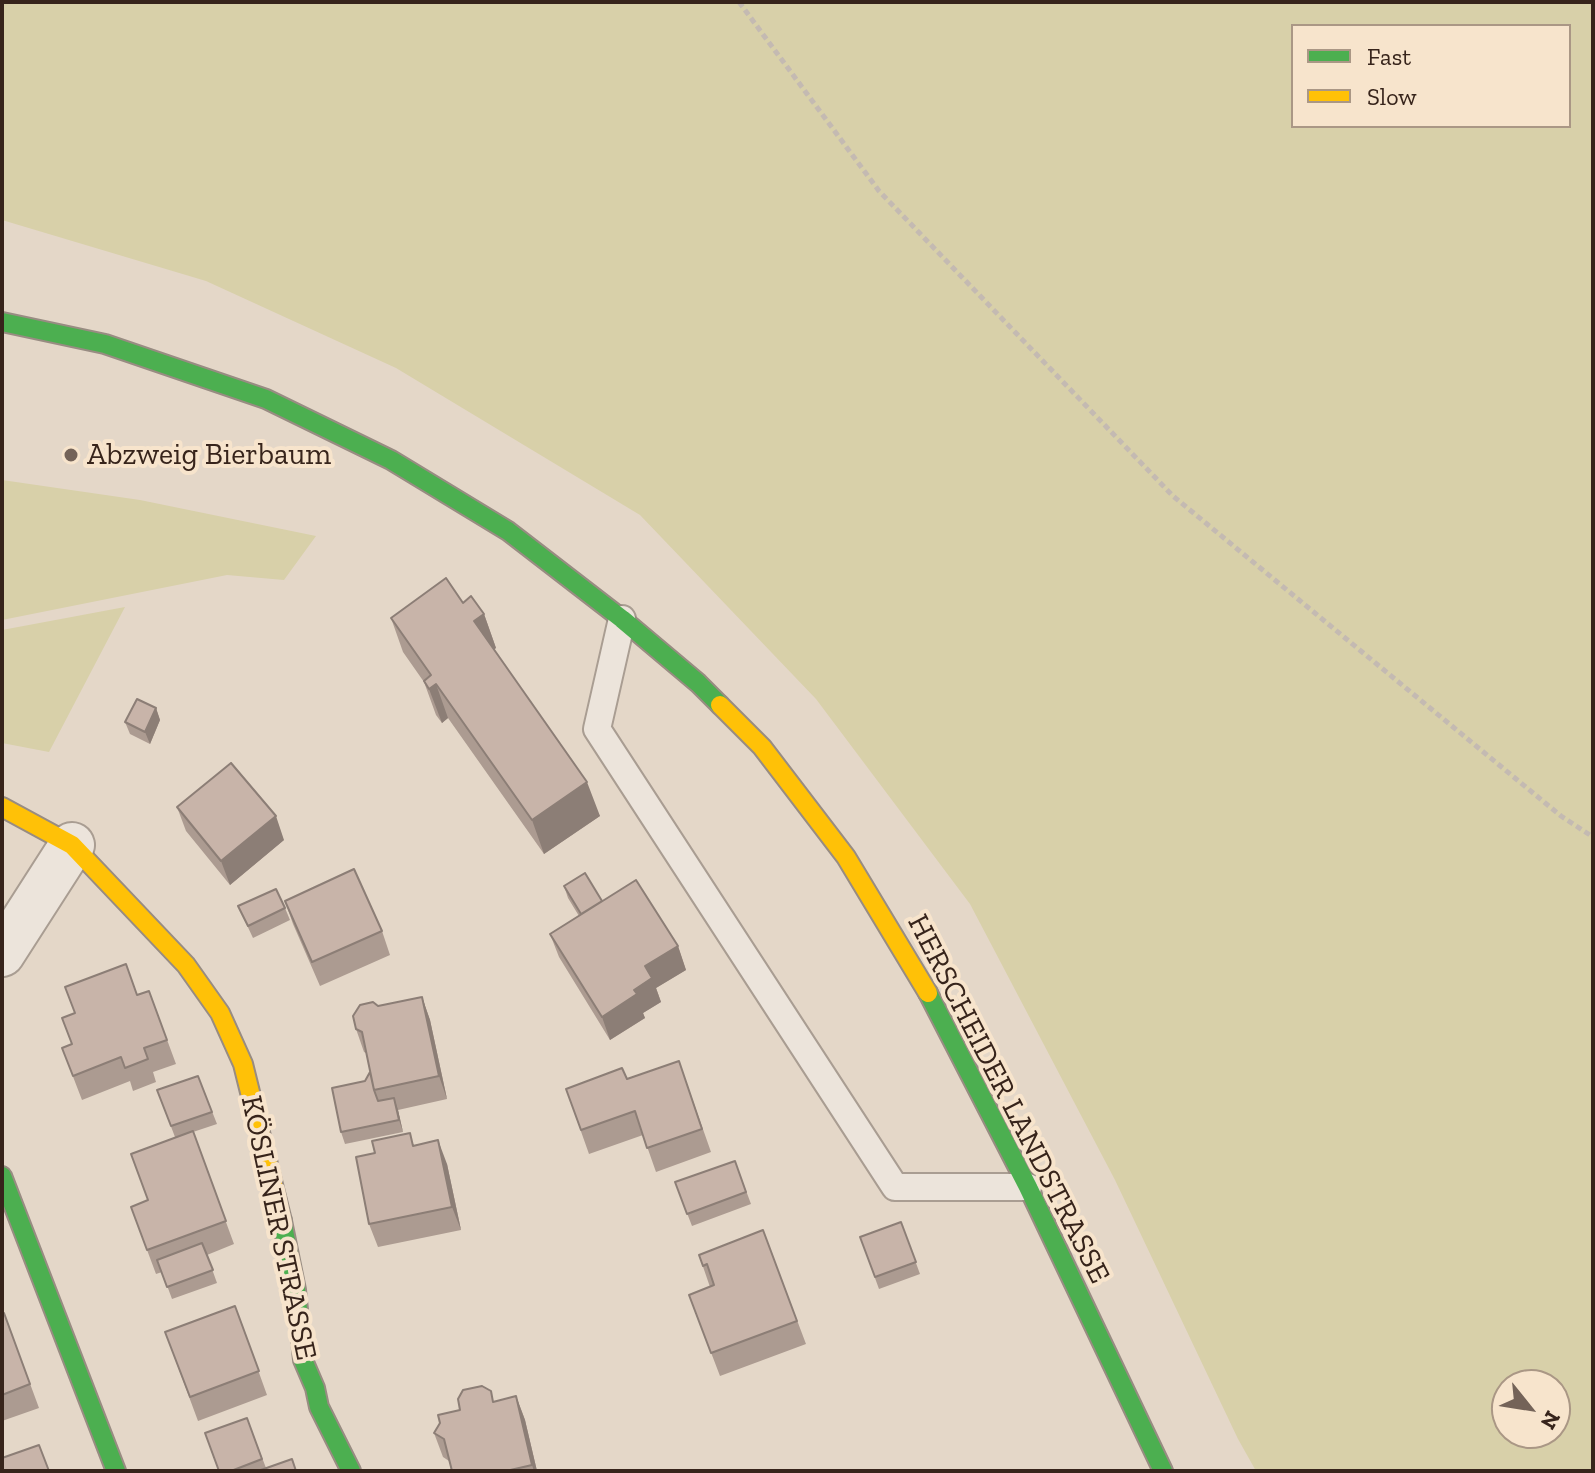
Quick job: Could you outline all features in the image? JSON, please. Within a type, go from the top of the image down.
[{"type":"main road","name":"HERSCHEIDER LANDSTRASSE","points":[[2,322],[105,344],[266,399],[391,460],[508,531],[622,619],[698,683],[762,747],[846,857],[923,983],[1028,1187],[1163,1471]]},
{"type":"main road","name":"KÖSLINER STRASSE","points":[[2,807],[72,845],[186,965],[220,1013],[243,1064],[281,1215],[296,1290],[303,1360],[319,1407],[351,1471]]},
{"type":"main road","points":[[2,1176],[116,1471]]},
{"type":"street","points":[[2,954],[72,845]]},
{"type":"lane","points":[[622,619],[597,729],[895,1187],[1028,1187]]},
{"type":"path","points":[[739,2],[879,191],[1173,496],[1561,816],[1593,837]]},
{"type":"shaded area","points":[[2,2],[1593,2],[1593,1471],[1256,1471],[1115,1180],[970,904],[816,699],[640,515],[396,368],[206,281],[2,220]]},
{"type":"shaded area","points":[[2,480],[140,500],[316,536],[284,580],[227,575],[2,620]]},
{"type":"shaded area","points":[[125,607],[49,752],[2,743],[2,630]]},
{"type":"building","points":[[446,578],[463,603],[471,596],[484,614],[474,621],[587,782],[532,820],[436,684],[429,689],[424,681],[431,675],[391,618]]},
{"type":"building","points":[[137,699],[156,708],[145,732],[125,722]]},
{"type":"building","points":[[231,763],[276,816],[221,861],[177,807]]},
{"type":"building","points":[[354,869],[382,931],[312,962],[285,901]]},
{"type":"building","points":[[585,873],[602,901],[581,914],[564,886]]},
{"type":"building","points":[[636,880],[678,946],[645,966],[652,978],[634,990],[637,994],[602,1017],[550,934]]},
{"type":"building","points":[[276,889],[285,908],[248,926],[238,906]]},
{"type":"building","points":[[126,964],[137,995],[149,991],[167,1040],[144,1048],[148,1059],[125,1068],[121,1057],[73,1076],[62,1048],[72,1044],[62,1018],[75,1013],[65,987]]},
{"type":"building","points":[[422,997],[439,1076],[374,1090],[362,1032],[356,1029],[353,1016],[360,1005],[373,1002],[378,1006]]},
{"type":"building","points":[[679,1061],[702,1129],[647,1148],[635,1111],[581,1130],[566,1089],[622,1068],[627,1079]]},
{"type":"building","points":[[370,1072],[378,1101],[394,1098],[399,1120],[341,1132],[332,1088],[365,1081]]},
{"type":"building","points":[[198,1076],[212,1112],[171,1126],[157,1090]]},
{"type":"building","points":[[193,1131],[226,1221],[147,1250],[131,1207],[148,1200],[131,1154]]},
{"type":"building","points":[[410,1133],[413,1146],[438,1140],[452,1207],[369,1224],[356,1157],[375,1153],[372,1141]]},
{"type":"building","points":[[735,1161],[746,1192],[687,1214],[675,1182]]},
{"type":"building","points":[[901,1222],[916,1262],[875,1277],[860,1237]]},
{"type":"building","points":[[763,1230],[797,1321],[711,1353],[689,1295],[714,1285],[707,1264],[703,1266],[699,1255]]},
{"type":"building","points":[[202,1243],[213,1270],[167,1287],[157,1260]]},
{"type":"building","points":[[235,1306],[259,1371],[190,1397],[165,1332]]},
{"type":"building","points":[[2,1314],[30,1384],[2,1395]]},
{"type":"building","points":[[482,1386],[491,1391],[493,1402],[516,1396],[532,1465],[506,1471],[452,1471],[444,1439],[434,1433],[440,1423],[438,1415],[460,1410],[458,1399],[463,1390]]},
{"type":"building","points":[[247,1418],[262,1459],[231,1471],[219,1471],[205,1433]]},
{"type":"building","points":[[39,1445],[49,1471],[2,1471],[2,1458]]},
{"type":"building","points":[[292,1459],[296,1471],[258,1471]]},
{"type":"traffic: fast","points":[[2,322],[105,344],[266,399],[391,460],[508,531],[622,619],[720,705]]},
{"type":"traffic: fast","points":[[928,993],[1028,1187],[1163,1471]]},
{"type":"traffic: fast","points":[[2,1176],[116,1471]]},
{"type":"traffic: fast","points":[[282,1221],[296,1290],[303,1360],[319,1407],[351,1471]]},
{"type":"traffic: slow","points":[[720,705],[762,747],[846,857],[928,993]]},
{"type":"traffic: slow","points":[[2,807],[72,845],[186,965],[220,1013],[243,1064],[282,1221]]},
{"type":"place","name":"Abzweig Bierbaum","points":[[71,455]]}]
